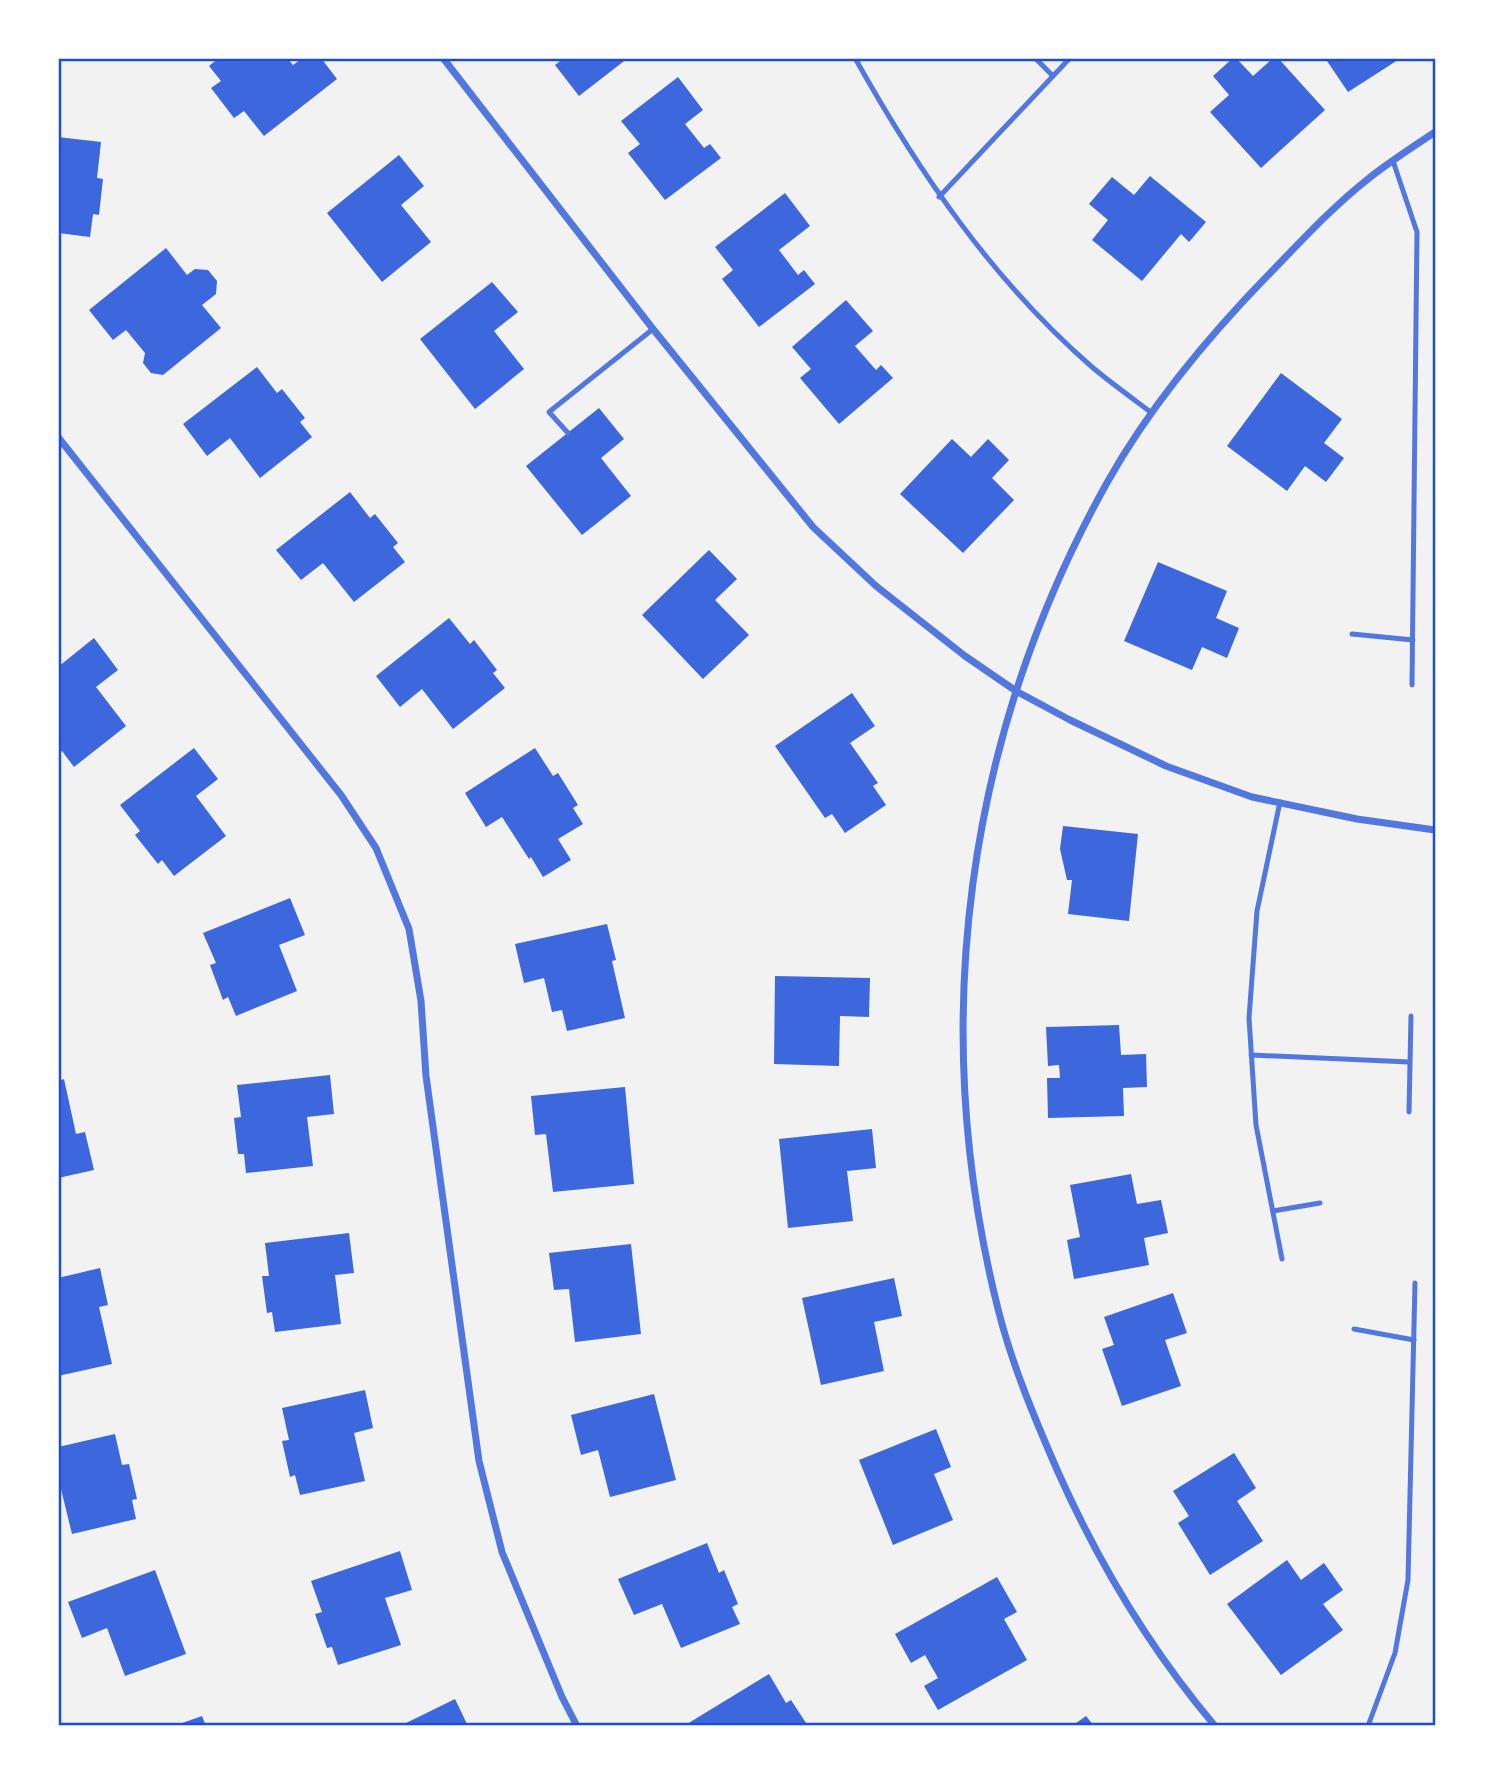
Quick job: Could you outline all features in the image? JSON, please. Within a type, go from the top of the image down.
[{"type":"street","points":[[443,58],[653,329],[813,527],[876,586],[965,656],[1016,691],[1069,720],[1166,766],[1252,797],[1357,819],[1435,830]]},
{"type":"street","points":[[1215,1726],[1167,1665],[1136,1619],[1079,1518],[1045,1443],[999,1313],[981,1236],[964,1097],[962,1002],[981,822],[1016,691],[1066,564],[1109,479],[1152,413],[1219,327],[1325,217],[1369,177],[1435,132]]},
{"type":"street","points":[[58,437],[341,795],[376,848],[409,929],[421,1001],[426,1076],[479,1461],[502,1552],[562,1697],[577,1726]]},
{"type":"lane","points":[[855,58],[888,119],[939,197],[1034,310],[1092,367],[1152,413]]},
{"type":"lane","points":[[1035,58],[1053,76]]},
{"type":"lane","points":[[939,197],[1070,58]]},
{"type":"lane","points":[[1393,161],[1417,232],[1412,685]]},
{"type":"lane","points":[[568,433],[549,412],[653,329]]},
{"type":"lane","points":[[1352,634],[1413,640]]},
{"type":"lane","points":[[1280,802],[1257,911],[1249,1018],[1256,1125],[1282,1259]]},
{"type":"lane","points":[[1409,1112],[1411,1016]]},
{"type":"lane","points":[[1251,1055],[1409,1062]]},
{"type":"lane","points":[[1273,1210],[1320,1203]]},
{"type":"lane","points":[[1368,1726],[1395,1653],[1408,1580],[1415,1283]]},
{"type":"lane","points":[[1354,1329],[1414,1340]]},
{"type":"building","points":[[219,58],[287,58],[293,65],[303,58],[321,58],[337,79],[264,136],[244,111],[234,118],[211,88],[221,81],[209,66]]},
{"type":"building","points":[[564,58],[628,58],[579,96],[555,65]]},
{"type":"building","points":[[1233,58],[1253,76],[1273,58],[1278,58],[1325,110],[1261,168],[1210,112],[1229,95],[1213,76]]},
{"type":"building","points":[[1325,58],[1401,58],[1348,92]]},
{"type":"building","points":[[678,77],[703,110],[685,124],[704,148],[710,144],[721,158],[665,200],[628,153],[640,144],[621,121]]},
{"type":"building","points":[[58,137],[101,142],[97,178],[103,179],[99,215],[93,214],[90,237],[58,233]]},
{"type":"building","points":[[399,155],[424,186],[401,205],[431,242],[382,282],[327,213]]},
{"type":"building","points":[[1150,176],[1206,222],[1189,242],[1181,234],[1142,281],[1092,240],[1108,220],[1089,204],[1112,177],[1134,195]]},
{"type":"building","points":[[785,193],[810,226],[779,250],[798,275],[804,270],[815,284],[759,327],[722,279],[733,270],[715,247]]},
{"type":"building","points":[[166,248],[187,275],[195,269],[208,270],[217,281],[216,294],[202,305],[221,328],[163,375],[151,373],[143,363],[145,353],[126,330],[113,340],[89,310]]},
{"type":"building","points":[[492,282],[518,312],[494,331],[524,369],[475,409],[420,339]]},
{"type":"building","points":[[846,300],[873,331],[855,346],[876,370],[881,365],[893,378],[839,424],[800,378],[811,369],[792,347]]},
{"type":"building","points":[[257,367],[277,393],[282,389],[305,418],[300,422],[312,437],[260,478],[230,438],[207,456],[183,424]]},
{"type":"building","points":[[1281,373],[1342,419],[1324,443],[1344,458],[1326,482],[1305,466],[1287,491],[1227,446]]},
{"type":"building","points":[[599,408],[624,439],[601,458],[631,496],[582,535],[526,466]]},
{"type":"building","points":[[952,439],[971,457],[988,439],[1009,460],[992,478],[1014,500],[963,553],[900,494]]},
{"type":"building","points":[[350,492],[370,518],[375,514],[398,543],[393,547],[405,562],[354,602],[323,563],[301,580],[276,550]]},
{"type":"building","points":[[709,550],[737,579],[715,600],[749,635],[703,679],[642,615]]},
{"type":"building","points":[[1158,562],[1227,591],[1216,618],[1239,628],[1227,658],[1202,647],[1192,670],[1124,641]]},
{"type":"building","points":[[449,618],[470,644],[474,640],[497,670],[493,673],[505,688],[453,729],[422,689],[400,707],[376,676]]},
{"type":"building","points":[[94,638],[118,670],[96,687],[126,726],[74,767],[62,751],[58,754],[58,667]]},
{"type":"building","points":[[852,693],[875,726],[850,743],[878,783],[873,786],[886,805],[845,833],[832,814],[825,818],[775,746]]},
{"type":"building","points":[[194,748],[218,779],[196,796],[226,836],[174,876],[162,860],[158,864],[135,835],[140,831],[120,805]]},
{"type":"building","points":[[535,748],[553,776],[558,773],[578,805],[573,808],[583,824],[558,839],[571,860],[543,877],[502,817],[486,827],[465,793]]},
{"type":"building","points":[[1063,826],[1138,834],[1129,921],[1068,914],[1072,880],[1067,880],[1060,849]]},
{"type":"building","points":[[290,898],[305,935],[279,945],[297,991],[236,1016],[228,997],[223,1000],[210,965],[216,963],[203,933]]},
{"type":"building","points":[[607,924],[625,1018],[567,1031],[562,1010],[552,1012],[544,978],[524,983],[515,944]]},
{"type":"building","points":[[775,976],[870,978],[869,1017],[840,1016],[839,1066],[774,1064]]},
{"type":"building","points":[[1119,1025],[1121,1055],[1146,1054],[1147,1087],[1123,1088],[1124,1116],[1048,1118],[1047,1078],[1060,1078],[1059,1065],[1048,1066],[1046,1027]]},
{"type":"building","points":[[58,1073],[61,1080],[64,1079],[76,1134],[85,1132],[94,1170],[58,1178]]},
{"type":"building","points":[[330,1075],[334,1114],[307,1117],[313,1166],[246,1173],[244,1154],[238,1154],[234,1118],[241,1117],[237,1085]]},
{"type":"building","points":[[625,1087],[634,1184],[553,1192],[546,1134],[535,1135],[531,1096]]},
{"type":"building","points":[[872,1129],[876,1168],[847,1171],[853,1221],[788,1228],[779,1139]]},
{"type":"building","points":[[1131,1174],[1137,1204],[1161,1200],[1168,1233],[1144,1238],[1149,1265],[1074,1279],[1067,1240],[1080,1237],[1070,1185]]},
{"type":"building","points":[[349,1233],[354,1273],[335,1275],[341,1324],[275,1332],[272,1312],[267,1313],[262,1276],[269,1276],[265,1243]]},
{"type":"building","points":[[631,1244],[641,1334],[575,1342],[569,1289],[554,1290],[549,1253]]},
{"type":"building","points":[[100,1268],[108,1305],[99,1307],[112,1364],[58,1376],[58,1278]]},
{"type":"building","points":[[894,1278],[902,1316],[874,1322],[884,1371],[821,1385],[802,1298]]},
{"type":"building","points":[[1173,1293],[1187,1333],[1165,1340],[1181,1386],[1122,1406],[1102,1349],[1114,1345],[1104,1317]]},
{"type":"building","points":[[365,1390],[373,1428],[354,1433],[365,1481],[300,1495],[295,1475],[290,1477],[282,1441],[289,1440],[282,1408]]},
{"type":"building","points":[[654,1394],[676,1480],[610,1497],[598,1450],[581,1455],[571,1415]]},
{"type":"building","points":[[936,1429],[951,1467],[934,1474],[953,1520],[893,1545],[859,1460]]},
{"type":"building","points":[[115,1434],[122,1465],[129,1464],[137,1499],[132,1500],[136,1519],[72,1534],[58,1485],[58,1447]]},
{"type":"building","points":[[1234,1453],[1256,1488],[1237,1501],[1263,1541],[1210,1575],[1178,1523],[1189,1516],[1173,1491]]},
{"type":"building","points":[[707,1543],[719,1573],[724,1570],[738,1604],[732,1607],[740,1624],[681,1648],[662,1604],[634,1615],[618,1579]]},
{"type":"building","points":[[400,1551],[412,1590],[385,1598],[401,1645],[338,1665],[332,1647],[327,1648],[315,1614],[322,1612],[311,1581]]},
{"type":"building","points":[[1287,1560],[1301,1580],[1324,1563],[1343,1590],[1323,1604],[1343,1630],[1281,1675],[1227,1604]]},
{"type":"building","points":[[155,1570],[186,1654],[125,1676],[107,1628],[82,1638],[68,1602]]},
{"type":"building","points":[[997,1577],[1017,1612],[1004,1619],[1027,1660],[938,1710],[924,1686],[938,1678],[925,1655],[911,1663],[895,1634]]},
{"type":"building","points":[[769,1674],[786,1703],[791,1700],[808,1726],[687,1724]]},
{"type":"building","points":[[455,1699],[468,1726],[400,1726]]},
{"type":"building","points":[[202,1716],[206,1726],[174,1726]]},
{"type":"building","points":[[1086,1716],[1094,1726],[1072,1726]]}]
